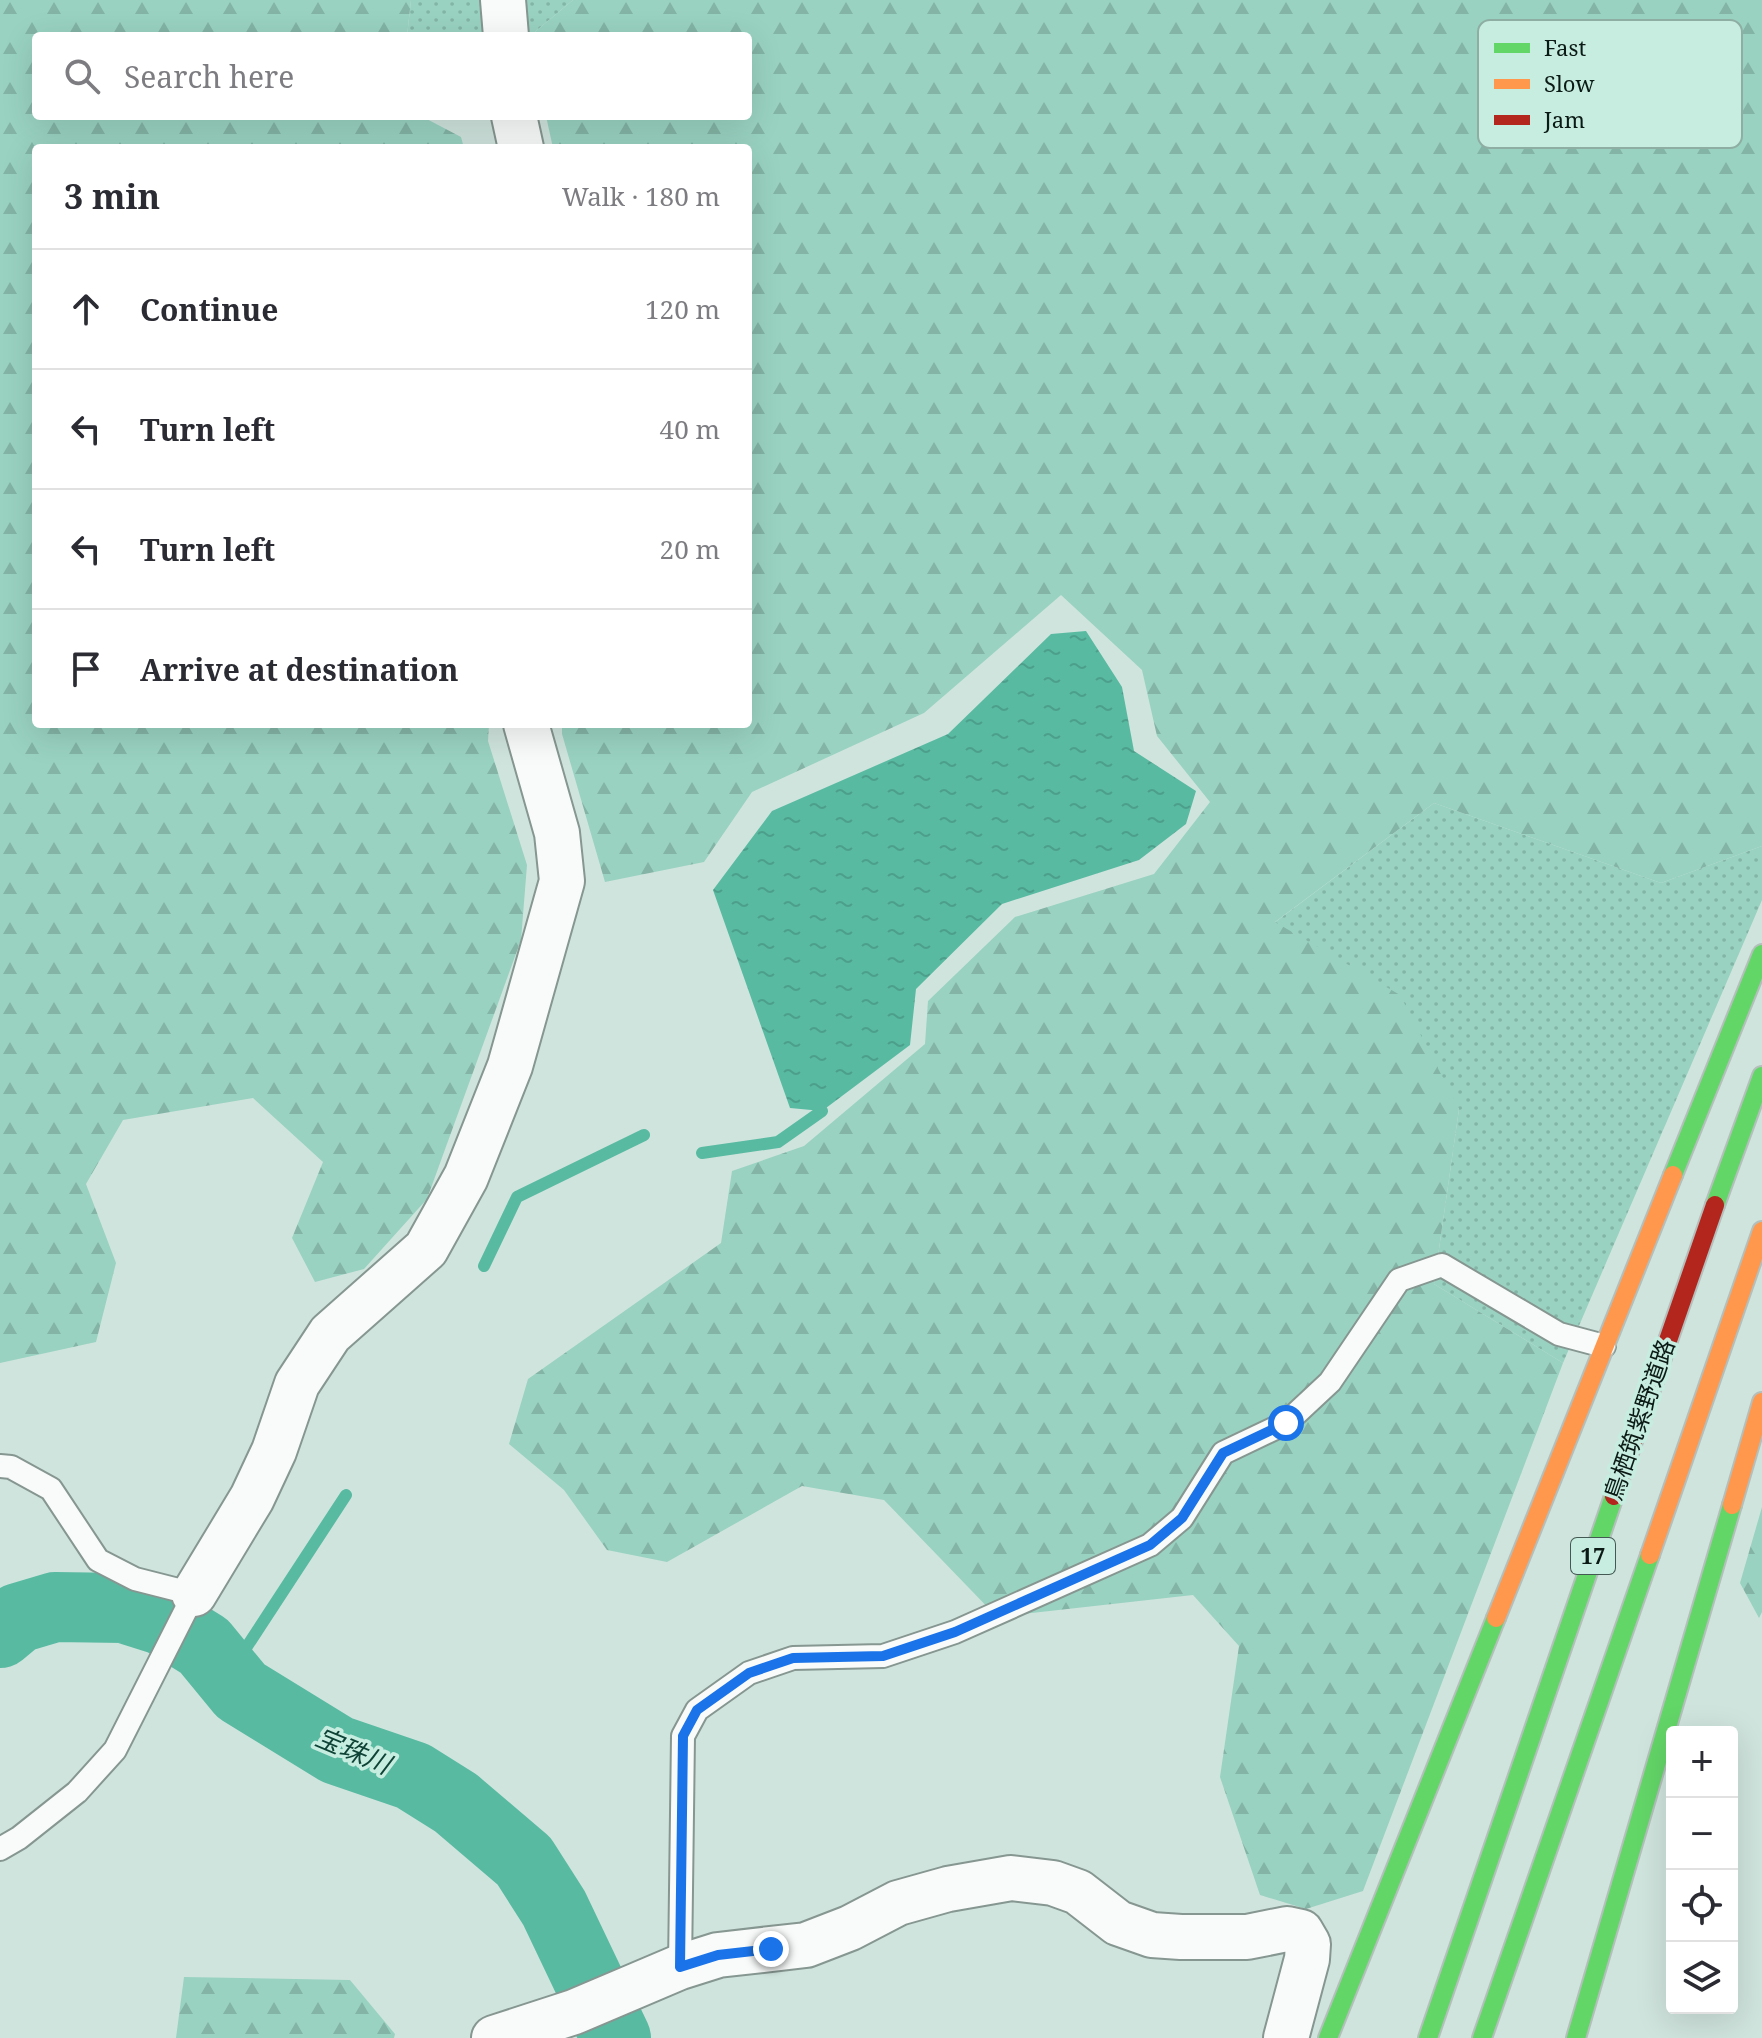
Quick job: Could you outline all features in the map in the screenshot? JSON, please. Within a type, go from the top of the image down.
[{"type":"main road","points":[[1328,2038],[1762,954]]},
{"type":"main road","name":"鳥栖筑紫野道路","points":[[1428,2038],[1678,1310],[1762,1076]]},
{"type":"main road","name":"17","points":[[1482,2038],[1762,1231]]},
{"type":"main road","points":[[1576,2038],[1762,1402]]},
{"type":"street","points":[[503,0],[506,32]]},
{"type":"street","points":[[515,120],[520,144]]},
{"type":"street","points":[[189,1604],[252,1498],[274,1451],[297,1384],[330,1334],[426,1249],[466,1177],[510,1066],[562,881],[557,833],[527,728]]},
{"type":"street","points":[[494,2038],[574,2012],[680,1967],[718,1955],[806,1945],[850,1928],[898,1903],[948,1889],[1011,1878],[1053,1883],[1078,1892],[1118,1923],[1152,1935],[1247,1937],[1287,1929],[1301,1932],[1308,1944],[1307,1959],[1286,2038]]},
{"type":"lane","points":[[680,1967],[683,1736],[697,1710],[749,1673],[793,1658],[883,1656],[955,1632],[1150,1545],[1182,1518],[1223,1453],[1286,1423],[1330,1382],[1399,1280],[1442,1265],[1559,1334],[1604,1346]]},
{"type":"lane","points":[[0,1466],[11,1467],[51,1489],[98,1560],[189,1604],[115,1750],[77,1792],[19,1838],[0,1849]]},
{"type":"green space","points":[[0,0],[411,0],[407,32],[32,32],[32,120],[429,120],[461,137],[463,144],[32,144],[32,728],[489,728],[488,741],[527,865],[521,940],[427,1199],[364,1269],[315,1282],[292,1238],[323,1162],[253,1098],[123,1120],[86,1184],[116,1263],[96,1342],[0,1363]]},
{"type":"green space","points":[[411,0],[573,0],[535,32],[407,32]]},
{"type":"green space","points":[[573,0],[1762,0],[1762,846],[1661,883],[1434,803],[1275,922],[1400,995],[1459,1109],[1434,1284],[1563,1363],[1363,1891],[1306,1909],[1260,1895],[1220,1777],[1239,1646],[1193,1595],[997,1617],[884,1500],[802,1486],[667,1562],[607,1550],[564,1490],[509,1444],[528,1379],[721,1243],[732,1171],[804,1146],[925,1044],[928,1001],[1015,917],[1154,874],[1210,802],[1157,736],[1142,670],[1061,595],[924,713],[752,792],[704,862],[605,882],[562,728],[752,728],[752,144],[552,144],[547,120],[752,120],[752,32],[535,32]]},
{"type":"green space","points":[[1434,803],[1661,883],[1762,846],[1762,900],[1563,1363],[1434,1284],[1459,1109],[1274,923]]},
{"type":"green space","points":[[1762,1507],[1762,1612],[1759,1618],[1740,1583]]},
{"type":"green space","points":[[184,1977],[350,1980],[395,2034],[394,2038],[176,2038]]},
{"type":"water","points":[[1086,631],[1122,687],[1134,751],[1196,791],[1186,824],[1139,860],[1002,904],[916,989],[910,1045],[822,1111],[790,1108],[713,890],[772,811],[948,734],[1051,634]]},
{"type":"waterway","points":[[702,1153],[778,1142],[822,1111]]},
{"type":"waterway","points":[[484,1266],[517,1197],[644,1135]]},
{"type":"waterway","points":[[204,1646],[244,1651],[346,1495]]},
{"type":"waterway","name":"宝珠川","points":[[0,1633],[18,1618],[55,1607],[124,1608],[162,1620],[204,1646],[241,1691],[337,1750],[413,1776],[456,1803],[524,1861],[554,1908],[616,2038]]},
{"type":"traffic: fast","points":[[1673,1175],[1762,954]]},
{"type":"traffic: fast","points":[[1715,1205],[1762,1076]]},
{"type":"traffic: fast","points":[[1428,2038],[1614,1496]]},
{"type":"traffic: fast","points":[[1576,2038],[1732,1505]]},
{"type":"traffic: fast","points":[[1482,2038],[1650,1555]]},
{"type":"traffic: fast","points":[[1328,2038],[1496,1618]]},
{"type":"traffic: slow","points":[[1496,1618],[1673,1175]]},
{"type":"traffic: slow","points":[[1650,1555],[1762,1231]]},
{"type":"traffic: slow","points":[[1732,1505],[1762,1402]]},
{"type":"traffic: jam","points":[[1614,1496],[1715,1205]]},
{"type":"route","points":[[771,1949],[718,1955],[680,1967],[683,1736],[697,1710],[749,1673],[793,1658],[883,1656],[955,1632],[1150,1545],[1182,1518],[1223,1453],[1286,1423]]}]
